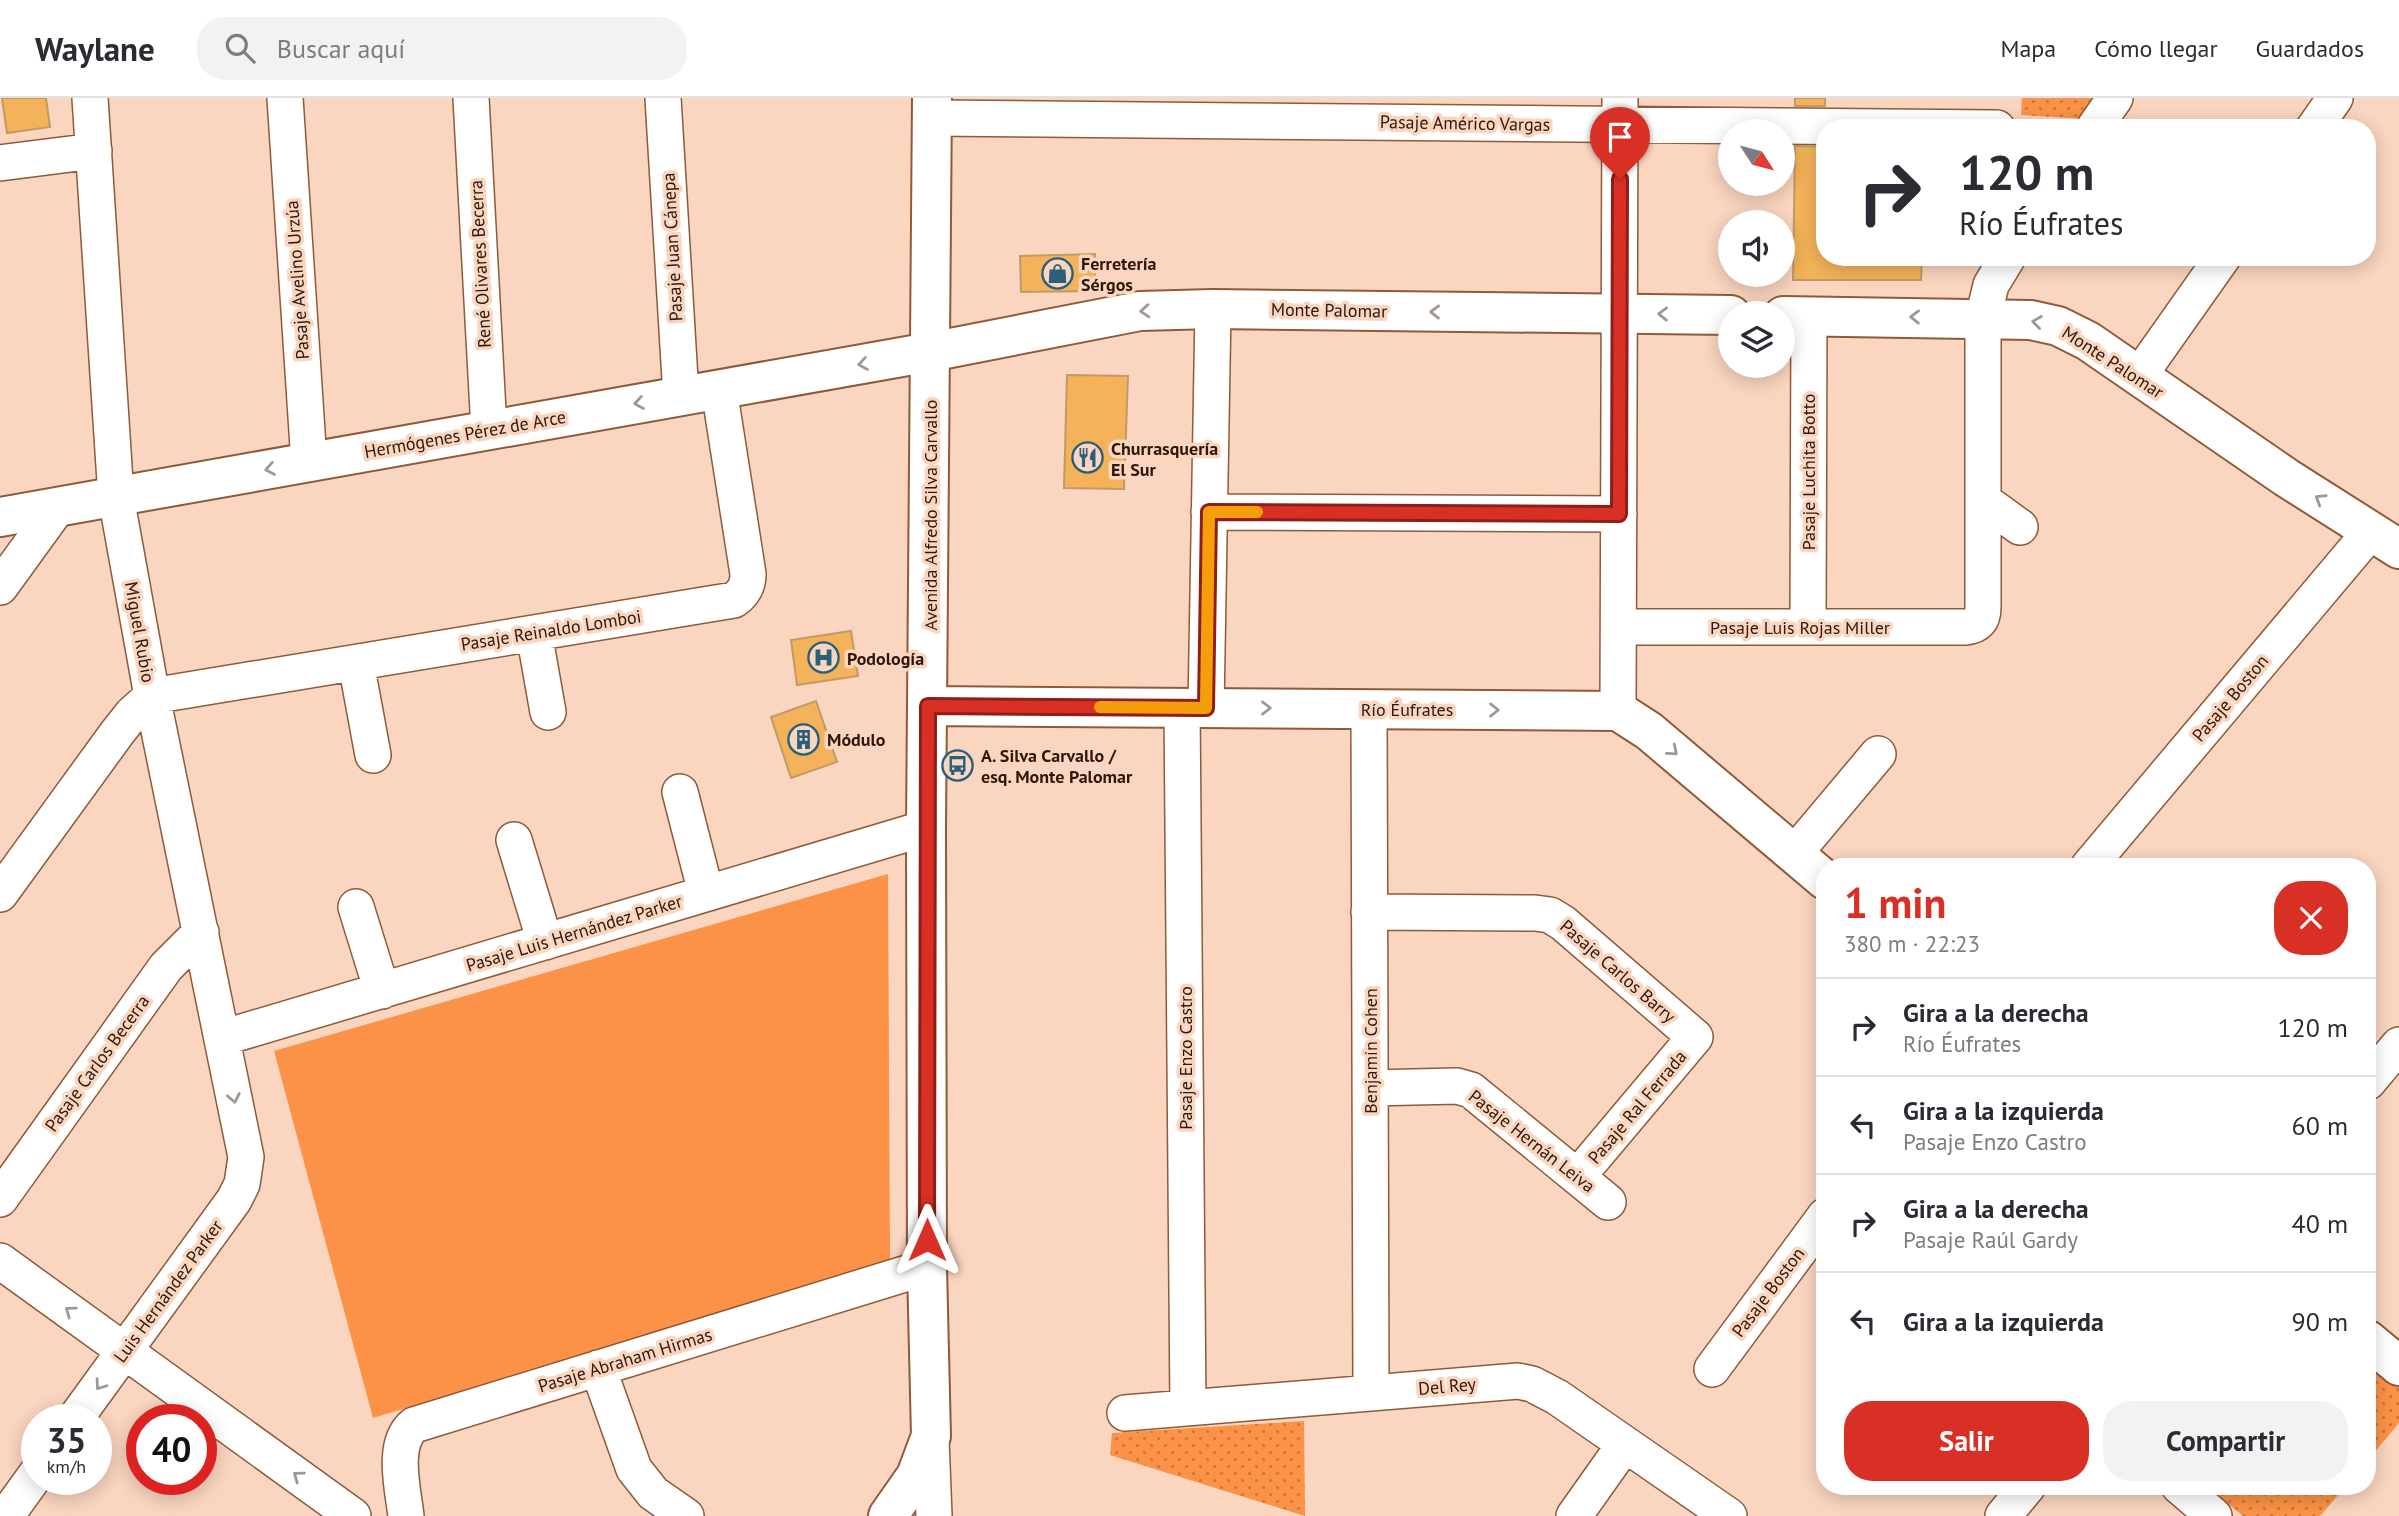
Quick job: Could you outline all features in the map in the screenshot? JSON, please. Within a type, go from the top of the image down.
[{"type":"street","name":"Miguel Rubio","points":[[90,98],[116,497],[152,696],[246,1157]]},
{"type":"street","name":"Pasaje Avelino Urzúa","points":[[285,98],[309,462]]},
{"type":"street","name":"René Olivares Becerra","points":[[471,98],[489,430]]},
{"type":"street","name":"Pasaje Juan Cánepa","points":[[663,98],[681,396]]},
{"type":"street","points":[[2100,119],[2115,98]]},
{"type":"street","points":[[2320,119],[2335,98]]},
{"type":"street","name":"Pasaje Américo Vargas","points":[[932,108],[1620,111],[1816,120]]},
{"type":"street","name":"Avenida Alfredo Silva Carvallo","points":[[932,108],[926,828],[927,1267],[934,1516]]},
{"type":"street","points":[[1620,111],[1618,711],[1649,731],[1816,872]]},
{"type":"street","points":[[0,163],[94,151]]},
{"type":"street","points":[[2003,266],[1991,285],[1983,318],[1984,501],[2021,527]]},
{"type":"street","points":[[2139,376],[2216,266]]},
{"type":"street","name":"Monte Palomar","points":[[930,352],[1140,311],[1213,309],[1718,315]]},
{"type":"street","name":"Pasaje Enzo Castro","points":[[1188,1408],[1194,708],[1209,512],[1213,309]]},
{"type":"street","name":"Monte Palomar","points":[[1796,316],[1983,318],[2031,320],[2058,326],[2081,337],[2287,478],[2385,540]]},
{"type":"street","name":"Pasaje Luchita Botto","points":[[1796,316],[1808,627]]},
{"type":"street","name":"Hermógenes Pérez de Arce","points":[[0,517],[930,352]]},
{"type":"street","name":"Pasaje Reinaldo Lomboi","points":[[152,696],[734,600],[745,590],[748,574],[719,389]]},
{"type":"street","name":"Pasaje Luis Rojas Miller","points":[[1619,627],[1973,626],[1980,621],[1983,607],[1984,501]]},
{"type":"street","points":[[0,587],[58,507]]},
{"type":"street","points":[[1209,512],[1619,514]]},
{"type":"street","name":"Pasaje Boston","points":[[2097,858],[2385,540]]},
{"type":"street","points":[[534,633],[548,712]]},
{"type":"street","points":[[356,663],[373,755]]},
{"type":"street","points":[[0,894],[117,733],[152,696]]},
{"type":"street","name":"Río Éufrates","points":[[928,706],[1618,711]]},
{"type":"street","name":"Benjamín Cohen","points":[[1368,709],[1371,1392]]},
{"type":"street","points":[[1794,854],[1878,754]]},
{"type":"street","points":[[680,792],[706,893]]},
{"type":"street","name":"Pasaje Luis Hernández Parker","points":[[222,1038],[926,828]]},
{"type":"street","points":[[514,840],[545,942]]},
{"type":"street","points":[[356,906],[382,990]]},
{"type":"street","name":"Pasaje Carlos Barry","points":[[1369,912],[1550,915],[1563,923],[1695,1037]]},
{"type":"street","name":"Pasaje Carlos Becerra","points":[[0,1199],[166,967],[201,932]]},
{"type":"street","name":"Pasaje Ral Ferrada","points":[[1578,1176],[1695,1037]]},
{"type":"street","points":[[2376,1072],[2399,1045]]},
{"type":"street","name":"Pasaje Hernán Leiva","points":[[1370,1088],[1457,1086],[1471,1090],[1608,1202]]},
{"type":"street","name":"Luis Hernández Parker","points":[[86,1404],[234,1200],[242,1184],[246,1157]]},
{"type":"street","name":"Pasaje Boston","points":[[1712,1369],[1816,1228]]},
{"type":"street","points":[[0,1261],[353,1516]]},
{"type":"street","name":"Pasaje Abraham Hirmas","points":[[406,1516],[401,1444],[414,1425],[927,1267]]},
{"type":"street","points":[[2376,1347],[2399,1366]]},
{"type":"street","points":[[597,1368],[634,1469],[653,1493],[685,1516]]},
{"type":"street","name":"Del Rey","points":[[1125,1413],[1504,1381],[1532,1384],[1557,1396],[1729,1516]]},
{"type":"street","name":"Avenida Alfredo Silva Carvallo","points":[[888,1516],[916,1476],[931,1436]]},
{"type":"street","points":[[1574,1516],[1625,1444]]},
{"type":"street","points":[[5,1516],[21,1494]]},
{"type":"street","points":[[2003,1516],[2020,1495]]},
{"type":"street","points":[[2190,1495],[2214,1516]]},
{"type":"shaded area","points":[[2022,98],[2102,98],[2087,119],[2021,115]]},
{"type":"shaded area","points":[[888,874],[890,1260],[373,1418],[274,1051]]},
{"type":"shaded area","points":[[2376,1353],[2399,1373],[2399,1423],[2376,1450]]},
{"type":"shaded area","points":[[1304,1421],[1305,1516],[1110,1455],[1112,1433]]},
{"type":"shaded area","points":[[2218,1495],[2338,1495],[2320,1516],[2243,1516]]},
{"type":"building","points":[[2,98],[46,98],[50,127],[7,133]]},
{"type":"building","points":[[1795,98],[1825,98],[1825,106],[1795,106]]},
{"type":"building","points":[[1796,146],[1816,147],[1816,266],[1922,266],[1921,280],[1795,280]]},
{"type":"building","name":"Ferretería Sérgos","points":[[1095,254],[1095,291],[1021,292],[1020,256]]},
{"type":"building","points":[[1067,375],[1128,376],[1124,489],[1064,488]]},
{"type":"building","name":"Podología","points":[[851,631],[858,676],[797,685],[791,640]]},
{"type":"building","name":"Módulo","points":[[816,701],[837,762],[791,778],[771,717]]},
{"type":"slow traffic","points":[[1100,707],[1206,708],[1209,512],[1257,512]]},
{"type":"place","name":"Ferretería Sérgos","points":[[1058,273]]},
{"type":"place","name":"Churrasquería El Sur","points":[[1088,458]]},
{"type":"place","name":"Podología","points":[[824,658]]},
{"type":"place","name":"Módulo","points":[[804,739]]},
{"type":"place","name":"A. Silva Carvallo / esq. Monte Palomar","points":[[958,765]]},
{"type":"route","points":[[927,1240],[928,706],[1206,708],[1209,512],[1619,514],[1620,179]]}]
